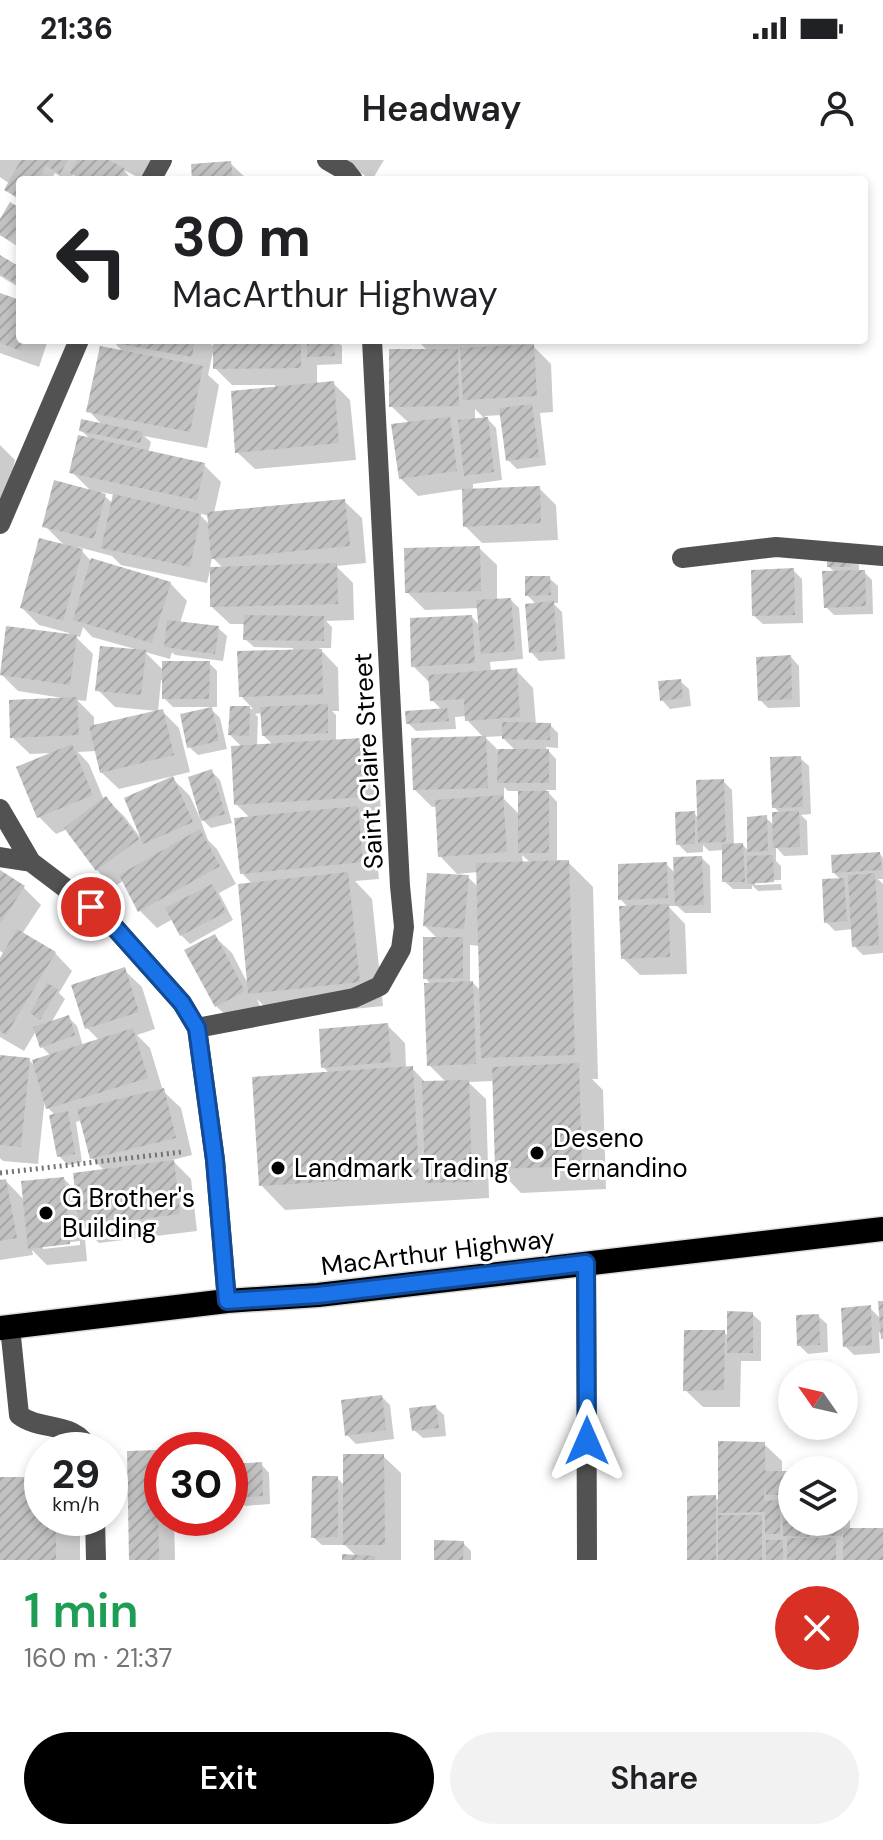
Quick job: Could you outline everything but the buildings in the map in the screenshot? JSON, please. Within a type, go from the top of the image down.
[{"type":"highway","name":"MacArthur Highway","points":[[5,1328],[883,1229]]},
{"type":"street","points":[[327,160],[350,176]]},
{"type":"street","points":[[0,524],[77,344]]},
{"type":"street","name":"Saint Claire Street","points":[[197,1028],[354,998],[380,986],[401,949],[404,927],[372,344]]},
{"type":"street","points":[[682,558],[776,547],[883,556]]},
{"type":"street","points":[[0,809],[31,862],[109,921],[182,1003],[197,1028],[213,1148],[227,1301]]},
{"type":"street","points":[[0,857],[31,862]]},
{"type":"street","points":[[586,1263],[587,1560]]},
{"type":"street","points":[[5,1328],[19,1415],[27,1421],[73,1432]]},
{"type":"street","points":[[95,1536],[96,1560]]},
{"type":"path","points":[[0,1173],[213,1148]]},
{"type":"place","name":"Deseno Fernandino","points":[[537,1153]]},
{"type":"place","name":"Landmark Trading","points":[[278,1168]]},
{"type":"place","name":"G Brother's Building","points":[[46,1213]]},
{"type":"route","points":[[91,907],[109,921],[182,1003],[197,1028],[215,1160],[227,1301],[318,1295],[586,1263],[587,1441]]}]
